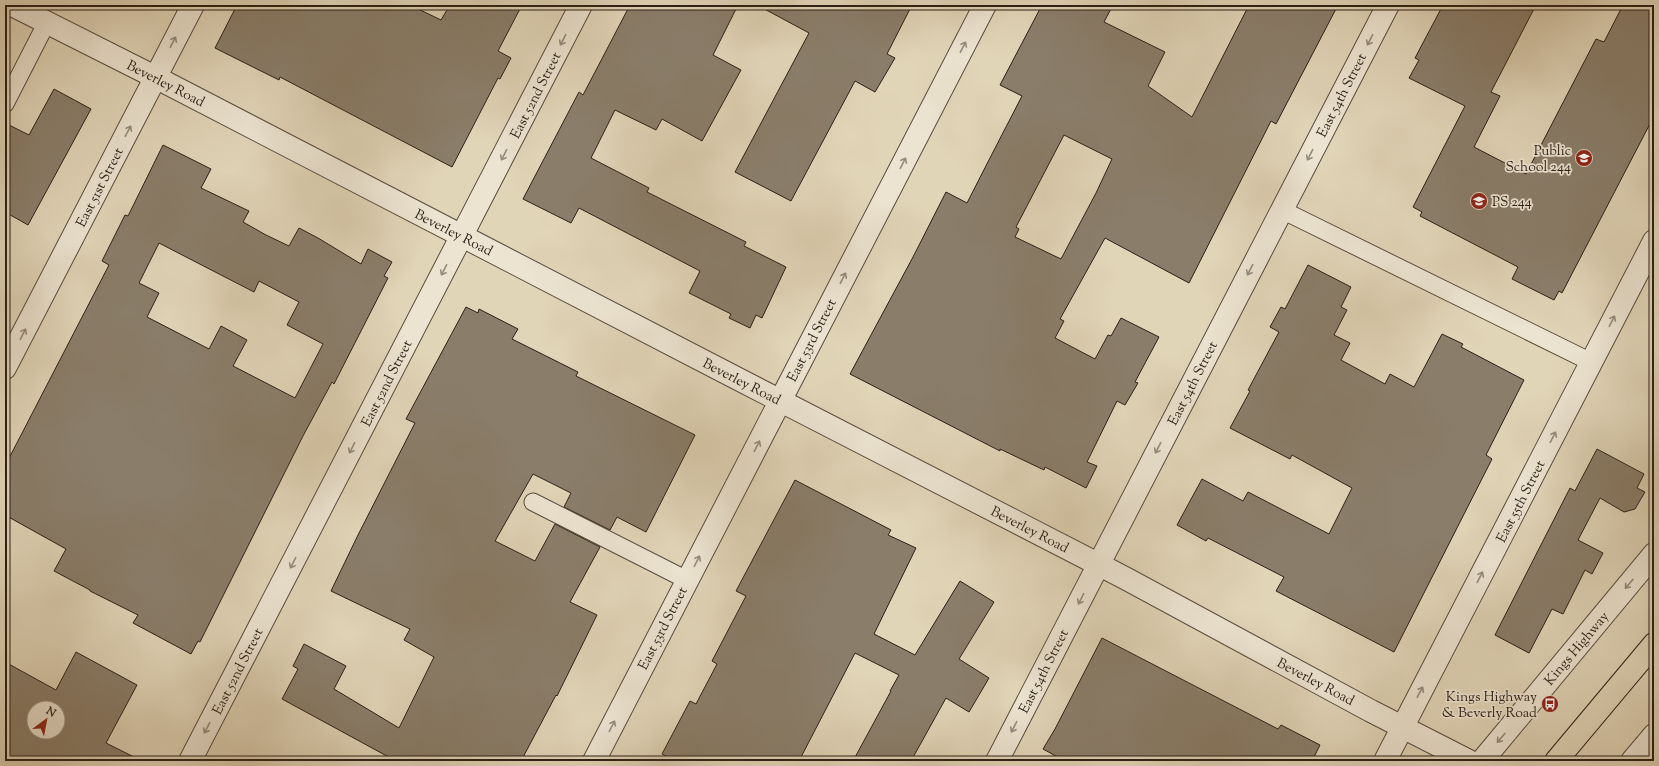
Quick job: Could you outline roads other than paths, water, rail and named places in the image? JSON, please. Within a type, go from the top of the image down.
[{"type":"main road","points":[[1556,761],[1652,644]]},
{"type":"street","name":"Beverley Road","points":[[12,5],[462,235],[1098,564],[1402,727],[1469,761]]},
{"type":"street","name":"East 51st Street","points":[[5,368],[193,5]]},
{"type":"street","name":"East 52nd Street","points":[[190,761],[581,5]]},
{"type":"street","name":"East 53rd Street","points":[[594,761],[985,5]]},
{"type":"street","name":"East 54th Street","points":[[996,761],[1388,5]]},
{"type":"street","name":"East 55th Street","points":[[1386,761],[1402,727],[1654,241]]},
{"type":"street","name":"Kings Highway","points":[[1482,761],[1654,554]]},
{"type":"street","points":[[1632,761],[1654,735]]},
{"type":"lane","points":[[5,104],[47,22]]},
{"type":"lane","points":[[1282,210],[1591,362]]},
{"type":"lane","points":[[533,502],[687,580]]},
{"type":"place","name":"Public School 244","points":[[1584,158]]},
{"type":"place","name":"PS 244","points":[[1479,201]]},
{"type":"place","name":"Kings Highway & Beverly Road","points":[[1550,704]]}]
